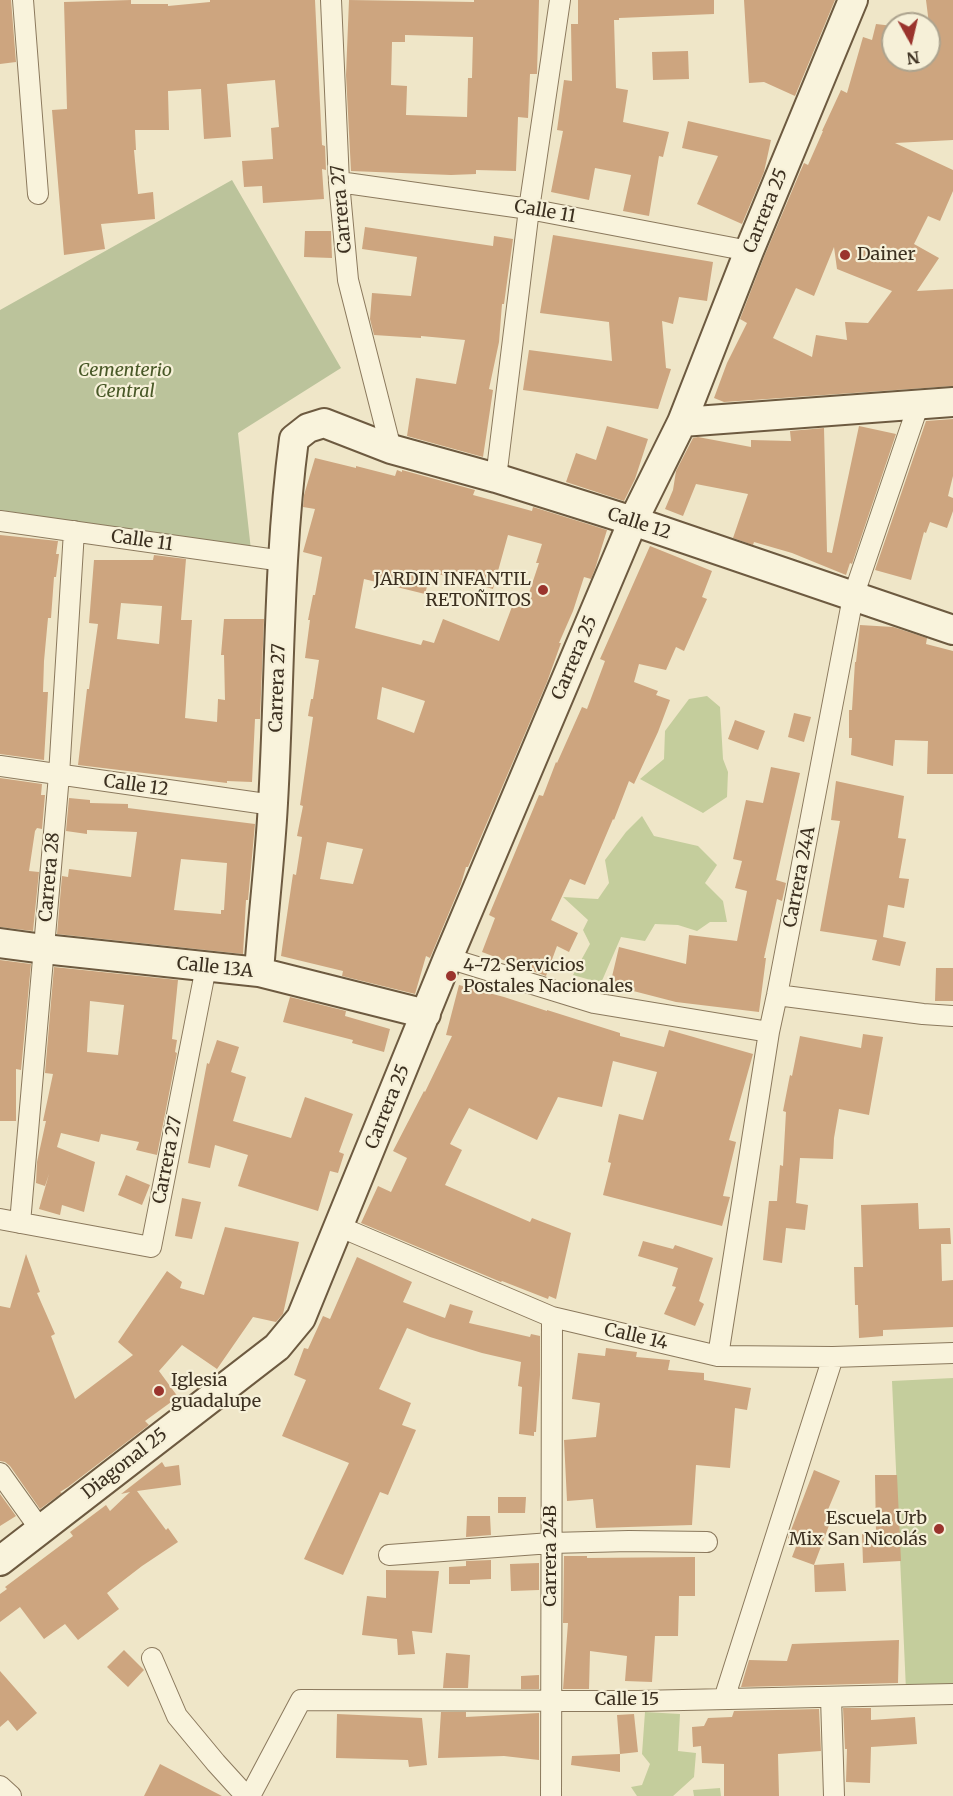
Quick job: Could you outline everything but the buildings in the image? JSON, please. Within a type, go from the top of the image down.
[{"type":"street","points":[[23,0],[38,194]]},
{"type":"street","name":"Carrera 27","points":[[331,0],[339,182],[348,280],[391,449]]},
{"type":"street","points":[[496,478],[529,209],[560,0]]},
{"type":"street","name":"Carrera 25","points":[[301,1318],[448,958],[633,521],[682,422],[749,251],[853,0]]},
{"type":"street","name":"Calle 11","points":[[339,182],[529,209],[749,251]]},
{"type":"street","points":[[682,422],[953,402]]},
{"type":"street","name":"Carrera 24A","points":[[718,1356],[769,1032],[853,597],[918,406]]},
{"type":"street","name":"Carrera 27","points":[[259,972],[273,806],[283,561],[290,472],[294,439],[308,428],[324,423]]},
{"type":"street","name":"Calle 12","points":[[324,423],[391,449],[496,478],[633,521],[953,630]]},
{"type":"street","name":"Calle 11","points":[[0,521],[283,561]]},
{"type":"street","name":"Carrera 28","points":[[20,1223],[58,775],[74,531]]},
{"type":"street","name":"Calle 12","points":[[0,765],[273,806]]},
{"type":"street","name":"Calle 13A","points":[[0,943],[259,972],[426,1014]]},
{"type":"street","points":[[448,958],[594,1003],[769,1032]]},
{"type":"street","name":"Carrera 27","points":[[20,1223],[151,1247],[206,967]]},
{"type":"street","points":[[777,995],[953,1016]]},
{"type":"street","points":[[0,1219],[20,1223]]},
{"type":"street","name":"Calle 14","points":[[338,1226],[552,1317],[718,1356],[832,1357],[953,1353]]},
{"type":"street","name":"Carrera 24B","points":[[551,1796],[552,1317]]},
{"type":"street","name":"Diagonal 25","points":[[0,1561],[278,1347],[301,1318]]},
{"type":"street","points":[[724,1699],[832,1357]]},
{"type":"street","points":[[0,1473],[40,1529]]},
{"type":"street","points":[[389,1555],[551,1543],[707,1542]]},
{"type":"street","points":[[152,1658],[177,1716],[216,1764],[248,1796]]},
{"type":"street","name":"Calle 15","points":[[248,1796],[301,1700],[638,1701],[953,1694]]},
{"type":"street","points":[[831,1697],[834,1796]]},
{"type":"street","points":[[0,1786],[11,1796]]},
{"type":"green space","name":"Cementerio Central","points":[[232,180],[341,368],[238,433],[251,550],[0,510],[0,310]]},
{"type":"green space","points":[[707,696],[720,707],[723,759],[728,772],[727,797],[703,813],[640,779],[664,759],[665,731],[689,699]]},
{"type":"green space","points":[[642,816],[654,836],[698,846],[717,865],[705,883],[723,901],[727,922],[710,922],[697,931],[678,925],[655,924],[645,941],[621,937],[601,983],[573,975],[590,944],[583,930],[588,920],[563,897],[598,899],[609,883],[605,860],[626,832]]},
{"type":"green space","points":[[953,1378],[953,1688],[906,1690],[892,1381]]},
{"type":"green space","points":[[645,1712],[680,1714],[678,1751],[696,1753],[694,1777],[673,1796],[637,1796],[631,1787],[642,1785],[650,1764],[642,1754]]},
{"type":"green space","points":[[720,1788],[721,1796],[694,1796],[693,1790]]},
{"type":"place","name":"Dainer","points":[[845,255]]},
{"type":"place","name":"JARDIN INFANTIL RETOÑITOS","points":[[543,590]]},
{"type":"place","name":"4-72 Servicios Postales Nacionales","points":[[451,976]]},
{"type":"place","name":"Iglesia guadalupe","points":[[159,1391]]},
{"type":"place","name":"Escuela Urb Mix San Nicolás","points":[[939,1529]]}]
